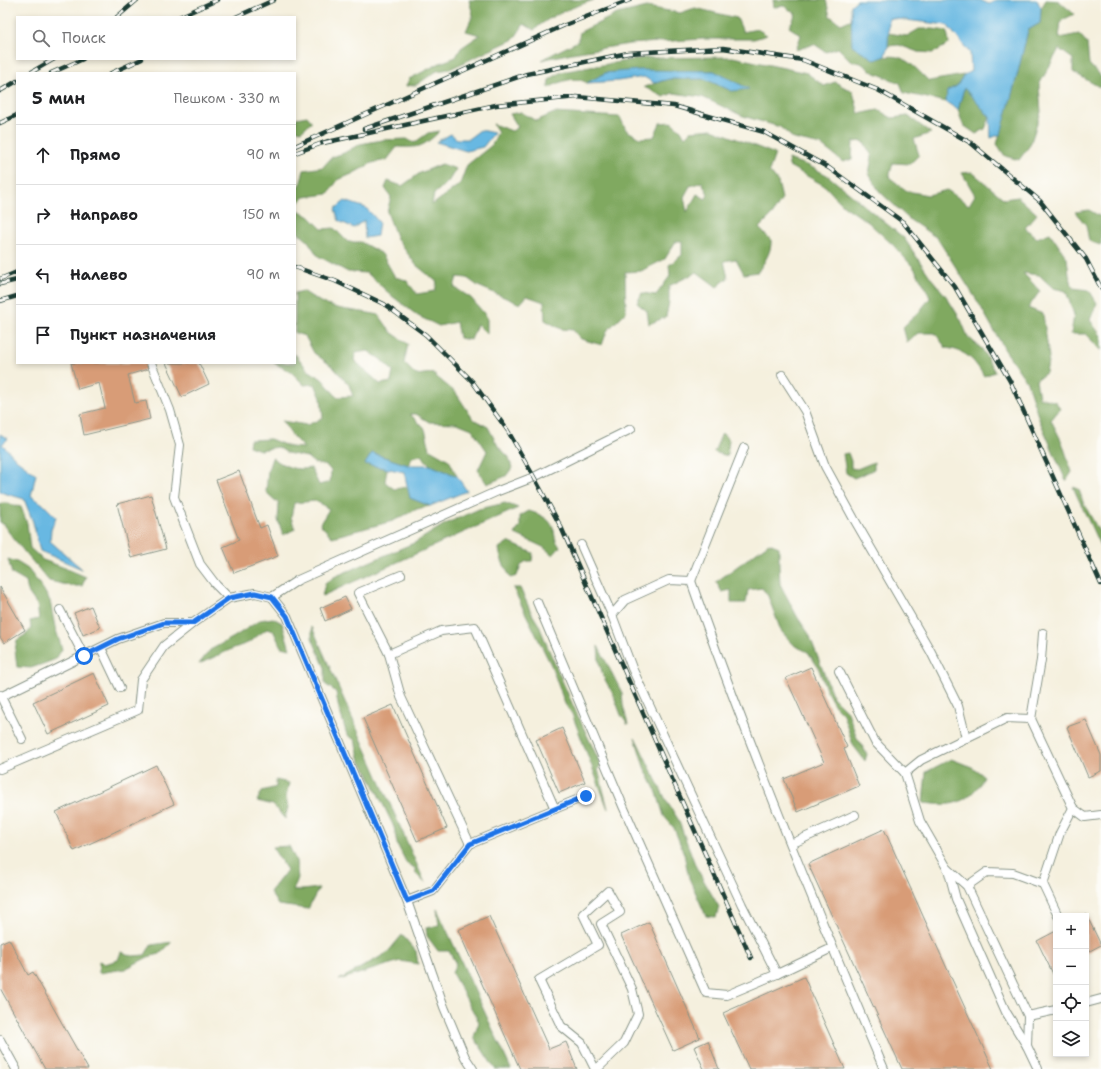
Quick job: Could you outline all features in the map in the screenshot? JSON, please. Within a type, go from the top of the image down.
[{"type":"lane","points":[[151,364],[170,410],[180,445],[174,497],[200,564],[216,585],[229,598]]},
{"type":"lane","points":[[782,375],[806,411],[825,466],[931,652],[958,706],[966,738]]},
{"type":"lane","points":[[272,597],[298,580],[490,494],[534,476],[631,429]]},
{"type":"lane","points":[[744,448],[691,581],[720,662],[832,948],[884,1069]]},
{"type":"lane","points":[[581,545],[612,615],[635,675],[742,905],[777,974]]},
{"type":"lane","points":[[401,575],[358,593],[389,654],[401,697],[470,844]]},
{"type":"lane","points":[[612,615],[625,600],[669,580],[691,581]]},
{"type":"lane","points":[[0,769],[138,710],[141,680],[164,646],[193,623],[229,598],[255,593],[272,597],[287,616],[407,901],[444,1007],[465,1057],[473,1069]]},
{"type":"lane","points":[[537,602],[623,806],[706,993],[727,995],[777,974],[832,948]]},
{"type":"lane","points":[[60,610],[84,656]]},
{"type":"lane","points":[[22,739],[0,696],[118,639],[164,623],[193,623]]},
{"type":"lane","points":[[389,654],[441,631],[475,627],[555,809]]},
{"type":"lane","points":[[1043,633],[1041,660],[1031,719],[1073,808],[1086,818],[1101,815]]},
{"type":"lane","points":[[101,648],[120,688]]},
{"type":"lane","points":[[840,671],[875,742],[905,773],[920,821],[947,868],[956,899],[1006,1012],[1027,1046],[1038,1069]]},
{"type":"lane","points":[[905,773],[921,760],[1007,718],[1031,719]]},
{"type":"lane","points":[[407,901],[433,891],[470,844],[586,796]]},
{"type":"lane","points":[[1043,884],[1060,833],[1073,808]]},
{"type":"lane","points":[[791,844],[855,815]]},
{"type":"lane","points":[[947,868],[967,886],[1028,1016],[1027,1046]]},
{"type":"lane","points":[[967,886],[987,872],[1013,872],[1043,884],[1057,913]]},
{"type":"lane","points":[[608,891],[620,912],[601,924],[632,989],[638,1014],[624,1043],[596,1069],[582,1043],[561,1026],[539,980],[598,945],[584,914],[608,891]]},
{"type":"lane","points":[[1089,1002],[1101,999]]},
{"type":"lane","points":[[1028,1016],[1053,1011]]},
{"type":"lane","points":[[0,1040],[16,1069]]},
{"type":"green space","points":[[469,0],[594,0],[555,16],[534,30],[524,24],[514,39],[450,69],[437,71],[416,85],[406,86],[409,79],[440,63],[456,57],[461,48],[480,35],[466,31],[473,15]]},
{"type":"green space","points":[[773,0],[826,0],[830,16],[841,24],[852,19],[852,45],[875,60],[892,56],[899,57],[911,64],[929,81],[964,75],[957,86],[947,91],[946,102],[904,93],[900,83],[873,72],[861,63],[851,61],[838,48],[826,52],[814,44],[796,50],[801,35],[789,27],[796,14],[784,6],[774,7]]},
{"type":"green space","points":[[1046,0],[1059,1],[1074,14],[1061,21],[1059,38],[1079,34],[1087,43],[1089,64],[1101,77],[1101,88],[1073,72],[1073,59],[1059,49],[1039,85],[1041,112],[1030,145],[1019,160],[1005,156],[997,144],[1017,76],[1028,30],[1040,23],[1041,8]]},
{"type":"green space","points":[[647,7],[680,13],[695,8],[737,18],[743,32],[757,29],[767,35],[754,39],[702,39],[630,44],[572,53],[541,60],[578,41],[580,32],[617,14]]},
{"type":"green space","points":[[919,29],[947,31],[949,44],[933,53],[918,52],[899,45],[888,46],[888,33],[907,36]]},
{"type":"green space","points":[[733,57],[807,73],[824,86],[835,82],[853,92],[859,114],[878,110],[892,118],[908,116],[931,133],[914,139],[919,155],[910,164],[893,163],[889,177],[907,191],[928,195],[947,190],[969,205],[975,195],[962,173],[972,172],[1004,199],[1018,197],[1037,214],[1025,228],[1037,238],[1050,233],[1067,258],[1069,275],[1073,288],[1089,290],[1097,303],[1090,320],[1101,336],[1101,351],[1086,334],[1071,334],[1074,315],[1066,291],[1053,288],[1039,275],[1023,273],[1040,291],[1028,308],[1043,314],[1049,357],[1046,373],[1036,380],[1039,397],[1056,402],[1060,409],[1051,420],[1062,442],[1072,472],[1066,481],[1039,419],[1027,382],[1005,350],[978,302],[937,238],[910,220],[879,191],[869,174],[872,156],[863,141],[853,142],[852,159],[843,162],[821,145],[794,139],[780,127],[743,116],[702,97],[673,93],[664,97],[644,87],[669,79],[705,79],[732,91],[714,71],[605,73],[587,83],[572,79],[548,88],[549,80],[561,72],[643,58]]},
{"type":"green space","points":[[964,87],[990,117],[985,129],[976,134],[963,125],[958,110]]},
{"type":"green space","points":[[521,112],[536,121],[554,113],[620,117],[626,130],[640,138],[654,137],[660,123],[671,122],[681,130],[685,137],[691,131],[712,129],[775,154],[769,171],[778,182],[782,199],[772,215],[759,228],[771,240],[769,253],[765,261],[758,272],[744,274],[736,259],[724,261],[728,278],[717,287],[697,272],[669,286],[669,302],[666,317],[649,324],[647,311],[637,303],[642,293],[656,295],[670,276],[669,265],[682,255],[682,241],[676,241],[665,259],[641,271],[625,272],[626,312],[607,331],[602,345],[581,339],[573,330],[561,329],[545,320],[544,302],[527,296],[520,304],[478,286],[467,278],[457,277],[454,287],[471,298],[487,317],[487,334],[477,324],[471,340],[459,338],[456,322],[439,326],[418,316],[392,296],[367,273],[348,272],[318,256],[308,241],[296,231],[296,209],[310,217],[322,229],[334,228],[348,242],[361,242],[382,254],[395,277],[406,280],[417,294],[435,291],[437,282],[416,265],[397,239],[387,212],[391,197],[385,188],[388,181],[402,186],[420,173],[442,164],[456,169],[448,182],[434,194],[432,205],[460,184],[467,165],[492,145],[498,132],[493,124],[512,131],[518,127],[510,114]],"holes":[[[702,182],[708,194],[706,199],[697,194],[687,212],[684,197],[690,186]]]},
{"type":"green space","points":[[307,116],[312,122],[301,131],[296,129],[296,118]]},
{"type":"green space","points":[[440,131],[421,145],[416,147],[397,147],[387,160],[372,163],[338,180],[328,194],[305,197],[296,204],[296,187],[300,185],[304,170],[323,167],[332,157],[344,153],[360,144],[382,140],[407,139],[414,143],[428,133]]},
{"type":"green space","points":[[788,159],[809,166],[827,175],[904,238],[931,278],[946,296],[961,320],[968,337],[982,349],[995,372],[984,376],[973,360],[959,351],[946,348],[935,333],[918,333],[907,342],[903,327],[919,312],[930,298],[914,268],[893,245],[868,222],[843,205],[825,186],[789,166]]},
{"type":"green space","points":[[1089,210],[1101,217],[1100,245],[1089,241],[1086,225],[1075,212]]},
{"type":"green space","points":[[303,291],[318,301],[340,309],[379,315],[391,332],[408,344],[404,363],[416,375],[432,373],[456,393],[473,419],[488,427],[498,446],[509,457],[512,468],[506,476],[487,484],[478,470],[487,451],[472,429],[457,423],[429,422],[416,414],[410,414],[425,429],[430,449],[449,460],[457,476],[430,465],[421,455],[412,457],[408,465],[372,453],[365,464],[387,469],[385,482],[394,489],[408,487],[410,498],[430,506],[417,509],[393,521],[332,537],[320,524],[329,509],[316,501],[294,503],[291,517],[295,529],[283,535],[278,520],[279,504],[266,492],[268,470],[272,458],[291,468],[311,468],[319,485],[330,482],[331,471],[327,466],[314,463],[307,457],[287,453],[278,447],[260,450],[249,446],[250,440],[270,439],[290,447],[304,448],[293,437],[282,421],[307,425],[323,418],[321,398],[315,384],[304,385],[291,372],[276,364],[296,364],[296,355],[308,370],[322,379],[337,397],[353,396],[349,385],[333,367],[314,353],[305,336],[296,333],[296,293]],"holes":[[[368,351],[380,359],[393,371],[391,382],[380,384],[354,360],[356,353]]]},
{"type":"green space","points":[[722,433],[729,440],[727,456],[714,452]]},
{"type":"green space","points":[[848,453],[851,461],[851,468],[857,469],[874,462],[874,469],[854,478],[846,473],[843,454]]},
{"type":"green space","points":[[1073,487],[1079,489],[1083,502],[1101,535],[1101,548]]},
{"type":"green space","points":[[5,503],[21,507],[27,523],[30,548],[43,560],[86,577],[82,586],[72,586],[49,581],[0,522],[0,504]]},
{"type":"green space","points":[[505,503],[518,508],[322,596],[325,584],[334,577],[416,542],[445,524],[479,509]]},
{"type":"green space","points":[[529,511],[544,517],[550,522],[554,530],[557,543],[560,547],[553,555],[543,547],[515,534],[520,526],[520,516]]},
{"type":"green space","points":[[508,542],[533,553],[532,561],[523,563],[517,576],[510,578],[502,560],[499,548]]},
{"type":"green space","points":[[769,543],[779,547],[780,584],[798,618],[809,634],[833,697],[848,712],[856,736],[867,754],[865,761],[853,745],[843,714],[835,706],[827,692],[818,667],[808,652],[795,646],[781,631],[768,596],[762,588],[748,590],[746,603],[731,603],[731,590],[722,592],[716,582]]},
{"type":"green space","points":[[8,559],[17,562],[28,569],[43,589],[50,601],[55,627],[62,649],[56,659],[31,668],[17,667],[15,650],[17,640],[28,633],[31,628],[30,621],[39,619],[37,605],[28,592],[26,582],[12,574]]},
{"type":"green space","points":[[513,588],[520,588],[532,614],[539,625],[571,701],[601,765],[598,769],[608,809],[572,714],[565,704],[551,665]]},
{"type":"green space","points":[[273,618],[282,623],[290,649],[281,647],[273,630],[268,628],[248,643],[199,664],[210,650],[234,637],[260,620]]},
{"type":"green space","points":[[312,627],[425,883],[416,874],[415,868],[407,864],[397,844],[394,827],[366,769],[360,761],[355,740],[347,735],[338,705],[336,692],[325,684],[325,668],[312,638]]},
{"type":"green space","points":[[598,646],[622,693],[623,705],[628,725],[621,715],[614,696],[603,676],[599,661]]},
{"type":"green space","points":[[635,737],[667,802],[678,819],[696,867],[719,907],[716,917],[706,916],[689,878],[684,854],[674,828],[664,816],[657,793],[644,767]]},
{"type":"green space","points":[[951,759],[972,767],[984,776],[980,784],[970,795],[958,802],[945,804],[923,803],[926,772]]},
{"type":"green space","points":[[276,780],[289,783],[286,797],[288,807],[285,819],[273,805],[257,801],[262,791],[276,787]]},
{"type":"green space","points":[[289,846],[296,861],[298,878],[293,891],[319,888],[308,909],[278,905],[270,892],[287,870],[272,847]]},
{"type":"green space","points":[[437,909],[511,1069],[495,1069],[474,1037],[479,1022],[452,973],[456,964],[449,951],[438,951],[427,936],[426,928],[439,925]]},
{"type":"green space","points":[[402,935],[416,951],[418,964],[400,961],[339,980],[387,953]]},
{"type":"green space","points":[[172,942],[160,954],[148,957],[125,969],[99,973],[99,961],[105,964],[118,960],[121,952],[133,956],[145,955],[151,945]]},
{"type":"water","points":[[857,0],[980,0],[989,4],[997,0],[1037,0],[1041,8],[1040,23],[1028,30],[1001,134],[991,138],[990,117],[964,88],[958,110],[946,102],[947,91],[957,86],[964,75],[971,71],[970,53],[947,25],[889,18],[888,46],[885,56],[875,60],[852,45],[851,5]]},
{"type":"water","points":[[639,70],[714,71],[749,89],[732,91],[705,79],[669,79],[654,83],[644,77],[618,81],[587,83],[605,73]]},
{"type":"water","points":[[480,130],[494,133],[483,147],[466,151],[436,142],[451,134],[457,139],[468,139]]},
{"type":"water","points":[[345,201],[366,208],[379,222],[377,236],[365,238],[364,220],[354,228],[339,221],[335,209]]},
{"type":"water","points":[[0,434],[8,439],[2,444],[17,460],[36,474],[31,496],[43,504],[56,517],[51,530],[50,541],[82,569],[40,551],[33,522],[24,499],[0,492]]},
{"type":"water","points":[[372,453],[408,465],[430,465],[457,476],[467,491],[430,506],[410,498],[404,472],[365,464]]},
{"type":"building","points":[[71,364],[146,364],[148,369],[128,375],[135,403],[146,401],[150,419],[84,435],[80,414],[105,408],[99,383],[78,389]]},
{"type":"building","points":[[166,364],[199,364],[209,384],[182,397]]},
{"type":"building","points":[[239,471],[260,528],[267,525],[278,556],[234,573],[223,547],[239,540],[216,480]]},
{"type":"building","points":[[151,495],[166,549],[131,558],[117,504]]},
{"type":"building","points":[[0,587],[25,630],[4,643],[0,637]]},
{"type":"building","points":[[345,597],[351,609],[325,621],[320,608]]},
{"type":"building","points":[[91,606],[100,628],[83,635],[74,613]]},
{"type":"building","points":[[811,667],[847,747],[844,749],[859,786],[798,812],[784,779],[824,762],[786,678]]},
{"type":"building","points":[[94,673],[109,706],[48,734],[33,702]]},
{"type":"building","points":[[393,705],[447,828],[417,841],[363,718]]},
{"type":"building","points":[[1086,720],[1101,755],[1101,771],[1088,777],[1067,727]]},
{"type":"building","points":[[562,728],[585,782],[559,793],[536,740]]},
{"type":"building","points":[[156,765],[174,804],[74,851],[56,812]]},
{"type":"building","points":[[884,829],[993,1069],[902,1069],[808,864]]},
{"type":"building","points":[[489,916],[549,1049],[566,1042],[577,1069],[520,1069],[458,930]]},
{"type":"building","points":[[1089,920],[1101,945],[1089,951]]},
{"type":"building","points":[[649,922],[700,1038],[673,1050],[621,935]]},
{"type":"building","points":[[1053,933],[1053,974],[1037,941]]},
{"type":"building","points":[[9,939],[28,975],[33,972],[88,1069],[45,1069],[0,988],[0,943]]},
{"type":"building","points":[[804,977],[845,1069],[749,1069],[723,1013]]},
{"type":"building","points":[[708,1041],[719,1069],[704,1069],[694,1047]]},
{"type":"railway","points":[[118,16],[137,0]]},
{"type":"railway","points":[[181,16],[217,0]]},
{"type":"railway","points":[[238,16],[274,0]]},
{"type":"railway","points":[[296,146],[565,25],[630,0]]},
{"type":"railway","points":[[364,129],[527,74],[628,53],[723,48],[803,60],[878,90],[971,143],[1040,201],[1086,259],[1101,288]]},
{"type":"railway","points":[[32,72],[52,60]]},
{"type":"railway","points":[[53,72],[81,60]]},
{"type":"railway","points":[[113,72],[140,60]]},
{"type":"railway","points":[[0,91],[16,82]]},
{"type":"railway","points":[[323,143],[496,105],[577,97],[674,106],[764,132],[829,168],[903,222],[955,287],[1010,381],[1101,584]]},
{"type":"railway","points":[[0,123],[16,115]]},
{"type":"railway","points":[[296,153],[328,141]]},
{"type":"railway","points":[[296,267],[335,281],[384,304],[426,335],[472,381],[508,431],[561,527],[751,958]]},
{"type":"railway","points":[[0,279],[16,272]]},
{"type":"railway","points":[[0,284],[16,280]]},
{"type":"railway","points":[[0,301],[16,296]]},
{"type":"route","points":[[84,656],[118,639],[164,623],[193,623],[229,598],[255,593],[272,597],[287,616],[407,901],[433,891],[470,844],[586,796]]}]
